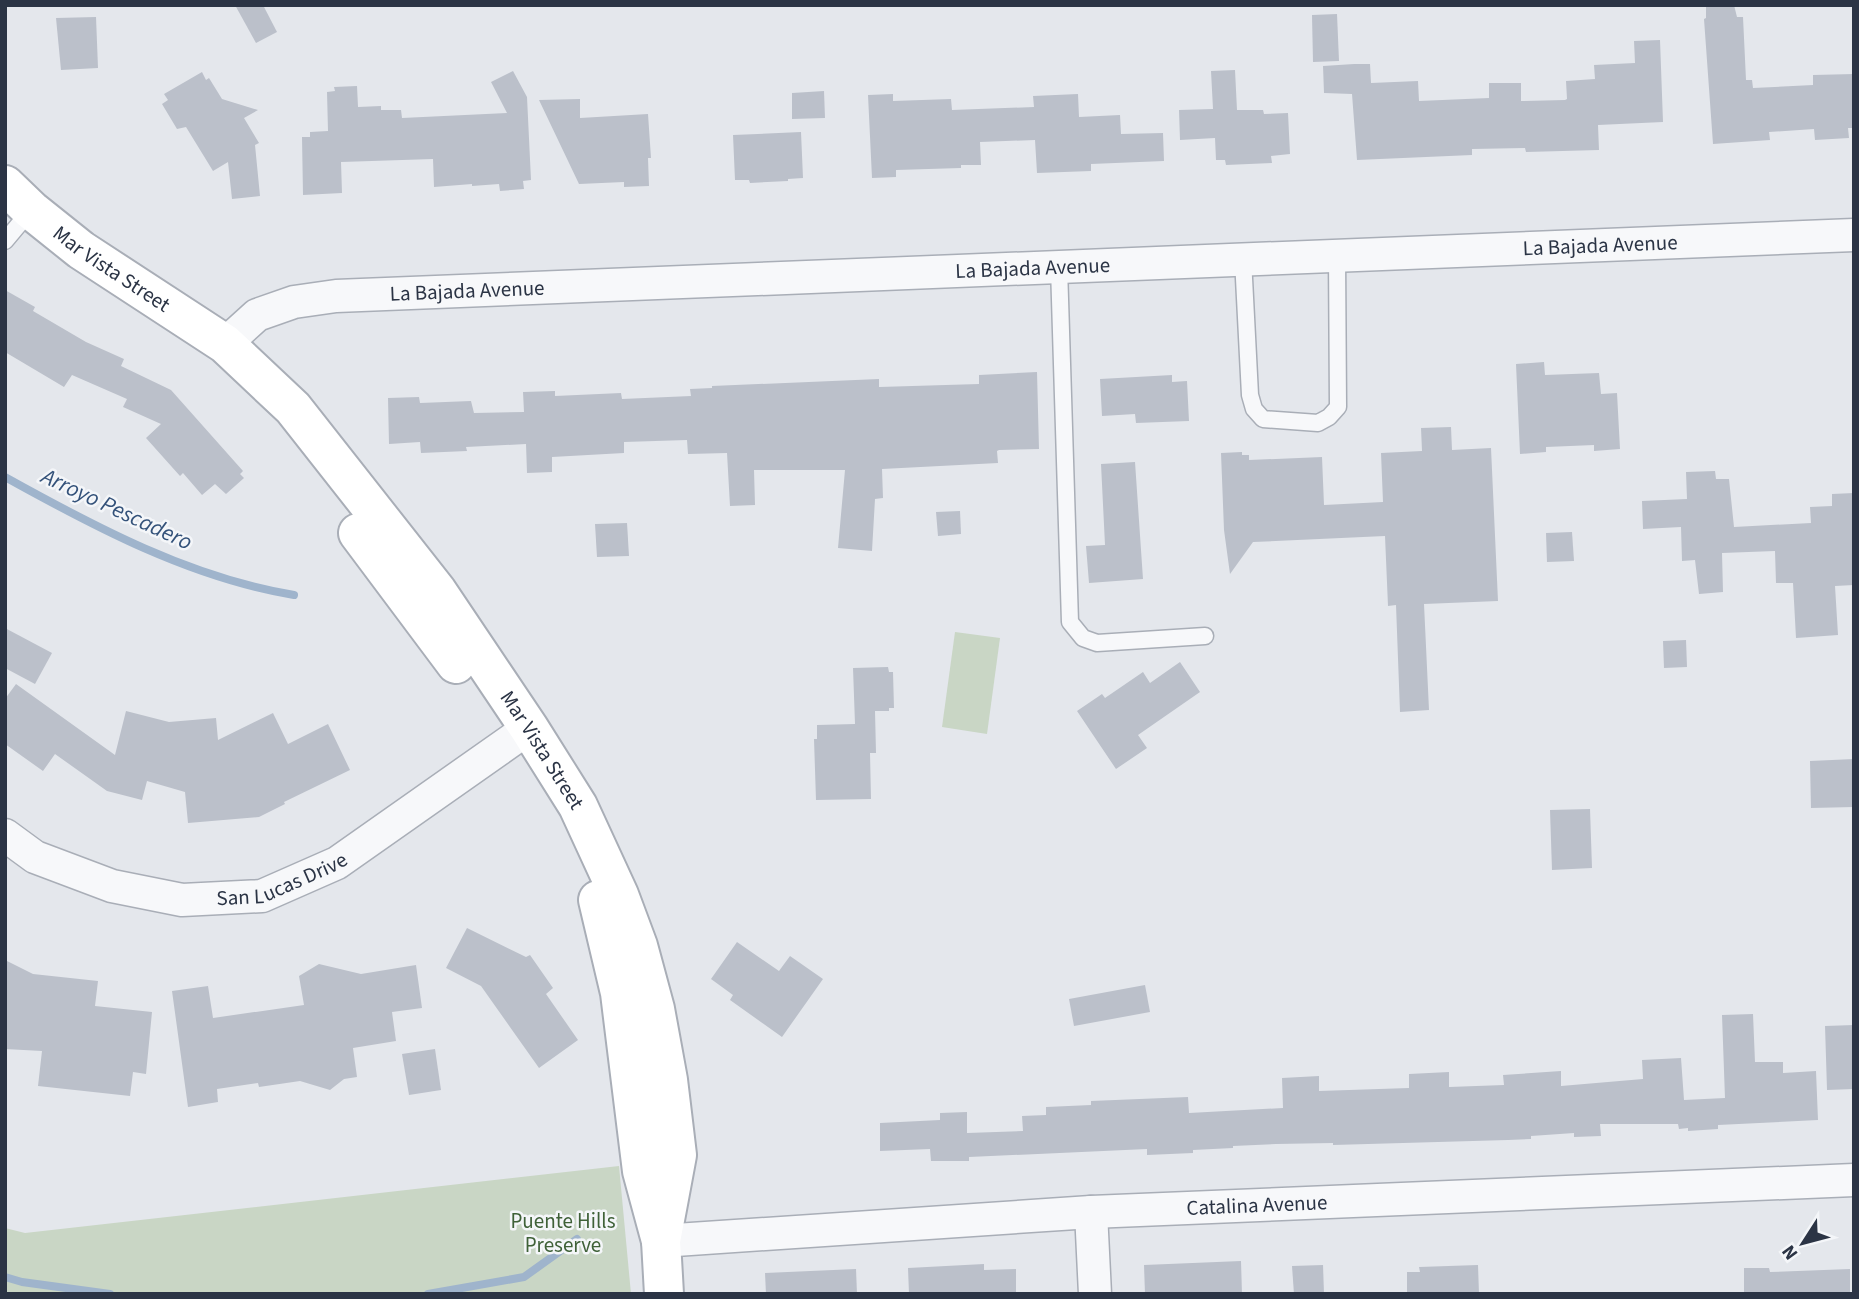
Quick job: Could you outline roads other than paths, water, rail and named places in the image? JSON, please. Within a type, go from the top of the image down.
[{"type":"street","name":"Mar Vista Street","points":[[18,198],[81,250],[225,344],[293,408],[436,591],[521,734],[578,806],[619,895],[638,946],[655,1009],[668,1080],[677,1155],[661,1241],[664,1294]]},
{"type":"street","name":"La Bajada Avenue","points":[[225,344],[257,316],[294,302],[336,296],[1854,235]]},
{"type":"street","name":"San Lucas Drive","points":[[5,835],[35,857],[112,886],[182,900],[262,896],[337,863],[521,734]]},
{"type":"street","name":"Catalina Avenue","points":[[661,1241],[1091,1212],[1854,1180]]},
{"type":"street","points":[[1091,1212],[1095,1294]]},
{"type":"lane","points":[[5,241],[18,198]]},
{"type":"lane","points":[[1243,259],[1250,396],[1254,410],[1263,419],[1318,423],[1329,417],[1338,407],[1336,255]]},
{"type":"lane","points":[[1059,267],[1070,622],[1083,638],[1097,643],[1205,636]]},
{"type":"waterway","name":"Arroyo Pescadero","points":[[5,477],[109,532],[181,563],[256,587],[294,595]]},
{"type":"waterway","points":[[428,1294],[524,1277],[577,1239]]},
{"type":"waterway","points":[[5,1277],[22,1282],[110,1294]]},
{"type":"park label","name":"Puente Hills Preserve","points":[[563,1233]]}]
